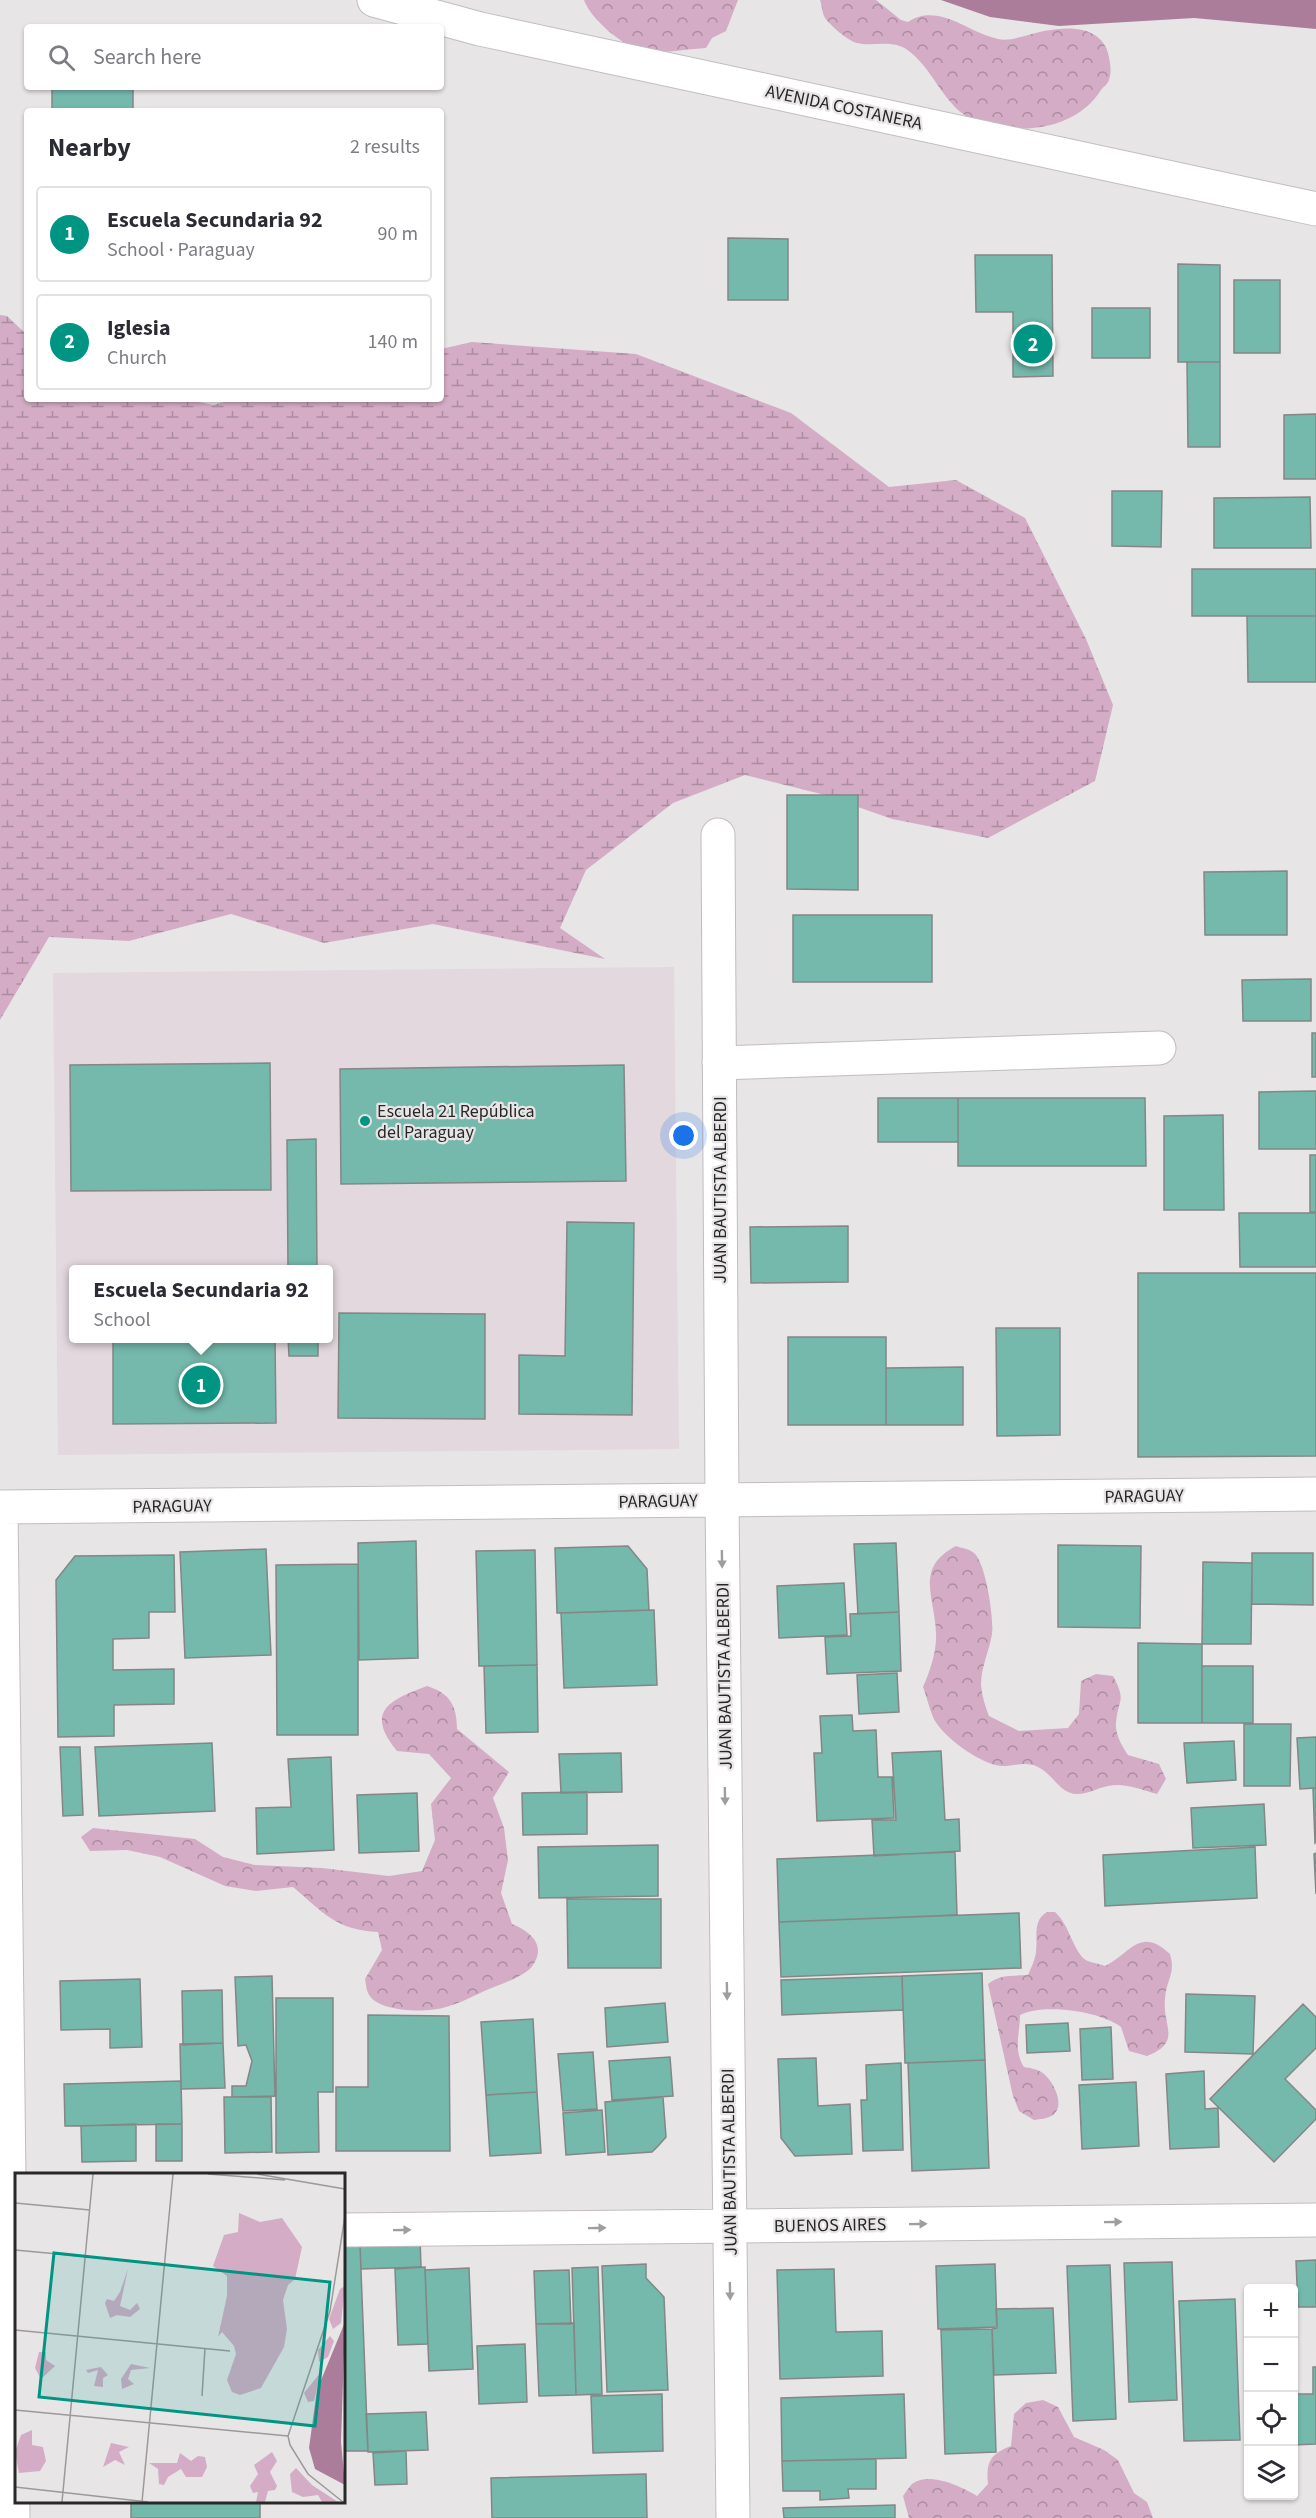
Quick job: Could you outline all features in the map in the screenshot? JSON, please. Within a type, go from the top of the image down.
[{"type":"street","name":"AVENIDA COSTANERA","points":[[374,0],[480,29],[1316,209]]},
{"type":"street","name":"JUAN BAUTISTA ALBERDI","points":[[718,835],[722,1500],[733,2518]]},
{"type":"street","points":[[719,1063],[1159,1048]]},
{"type":"street","name":"PARAGUAY","points":[[1,1507],[1316,1494]]},
{"type":"street","points":[[1,1507],[13,2518]]},
{"type":"street","name":"BUENOS AIRES","points":[[345,2230],[1316,2220]]},
{"type":"shaded area","points":[[941,0],[1316,0],[1316,29],[1194,18],[1059,26],[990,17]]},
{"type":"shaded area","name":"Escuela 21 República del Paraguay","points":[[674,967],[679,1449],[58,1455],[53,973]]},
{"type":"green space","points":[[584,0],[738,0],[726,31],[712,38],[706,48],[659,52],[636,49],[618,38],[600,23]]},
{"type":"green space","points":[[820,0],[876,0],[901,20],[908,22],[931,15],[942,17],[1001,40],[1048,30],[1084,31],[1103,42],[1111,70],[1109,80],[1090,104],[1076,115],[1059,122],[1023,129],[987,124],[970,118],[953,105],[923,65],[906,49],[894,44],[857,43],[844,36],[825,18]]},
{"type":"green space","points":[[0,315],[7,316],[24,332],[24,402],[200,402],[213,405],[224,402],[444,402],[444,348],[472,342],[636,354],[791,413],[889,487],[956,480],[1025,518],[1086,639],[1113,705],[1095,781],[988,838],[892,819],[821,794],[745,775],[673,803],[586,870],[560,928],[605,959],[433,924],[324,943],[231,914],[129,941],[49,937],[0,1020]]},
{"type":"green space","points":[[956,1546],[972,1552],[978,1559],[988,1592],[992,1634],[981,1685],[989,1716],[1019,1731],[1068,1728],[1079,1714],[1081,1681],[1096,1674],[1113,1676],[1121,1696],[1116,1723],[1118,1736],[1128,1755],[1159,1764],[1166,1779],[1157,1794],[1120,1785],[1081,1794],[1071,1793],[1034,1765],[1002,1766],[983,1761],[953,1741],[937,1725],[923,1687],[933,1661],[936,1640],[931,1574],[935,1564],[943,1555]]},
{"type":"green space","points":[[427,1686],[441,1692],[451,1702],[456,1714],[457,1729],[509,1772],[493,1798],[504,1828],[508,1860],[501,1893],[512,1924],[524,1930],[534,1939],[538,1951],[530,1969],[506,1982],[438,2009],[392,2008],[373,2000],[366,1988],[365,1979],[382,1950],[378,1932],[364,1931],[341,1924],[322,1912],[293,1887],[256,1891],[225,1886],[160,1857],[127,1850],[90,1851],[81,1837],[93,1828],[195,1839],[223,1857],[255,1865],[322,1868],[389,1876],[422,1871],[435,1840],[431,1804],[451,1778],[429,1754],[397,1751],[387,1737],[382,1717],[393,1702]]},
{"type":"green space","points":[[1047,1912],[1055,1912],[1060,1917],[1079,1953],[1091,1962],[1105,1966],[1143,1942],[1151,1942],[1160,1946],[1170,1954],[1172,1967],[1165,1999],[1168,2039],[1158,2051],[1147,2056],[1129,2051],[1121,2027],[1100,2017],[1056,2009],[1030,2011],[1020,2015],[1018,2048],[1021,2061],[1024,2067],[1043,2073],[1047,2077],[1058,2099],[1057,2111],[1053,2115],[1034,2120],[1019,2111],[1013,2096],[988,1984],[1002,1977],[1028,1975],[1035,1955],[1037,1925]]},
{"type":"green space","points":[[1043,2400],[1058,2407],[1074,2437],[1104,2450],[1118,2460],[1134,2493],[1147,2502],[1153,2518],[909,2518],[903,2496],[912,2484],[919,2480],[945,2482],[977,2496],[988,2484],[991,2460],[998,2452],[1011,2446],[1014,2414],[1026,2403]]},
{"type":"building","points":[[52,90],[133,90],[133,108],[52,108]]},
{"type":"building","points":[[728,238],[788,239],[788,300],[728,300]]},
{"type":"building","points":[[975,255],[1052,255],[1053,376],[1013,377],[1013,312],[976,312]]},
{"type":"building","points":[[1178,264],[1220,265],[1220,362],[1178,362]]},
{"type":"building","points":[[1234,280],[1280,280],[1280,353],[1234,353]]},
{"type":"building","points":[[1092,308],[1150,308],[1150,358],[1092,358]]},
{"type":"building","points":[[1187,362],[1220,362],[1220,447],[1188,447]]},
{"type":"building","points":[[1316,414],[1316,479],[1284,479],[1284,415]]},
{"type":"building","points":[[1112,491],[1162,491],[1161,547],[1112,546]]},
{"type":"building","points":[[1310,497],[1311,548],[1214,548],[1214,498]]},
{"type":"building","points":[[1192,569],[1316,569],[1316,616],[1192,616]]},
{"type":"building","points":[[1247,616],[1316,616],[1316,682],[1248,682]]},
{"type":"building","points":[[787,795],[858,795],[858,890],[787,889]]},
{"type":"building","points":[[1287,871],[1287,935],[1205,935],[1204,872]]},
{"type":"building","points":[[793,915],[932,915],[932,982],[793,982]]},
{"type":"building","points":[[1311,979],[1311,1021],[1243,1021],[1242,980]]},
{"type":"building","points":[[1312,1033],[1316,1033],[1316,1077],[1312,1077]]},
{"type":"building","points":[[270,1063],[271,1190],[71,1191],[70,1065]]},
{"type":"building","points":[[624,1065],[626,1181],[341,1184],[340,1069]]},
{"type":"building","points":[[1316,1091],[1316,1149],[1259,1149],[1259,1092]]},
{"type":"building","points":[[878,1098],[958,1098],[958,1142],[878,1142]]},
{"type":"building","points":[[958,1098],[1145,1098],[1146,1166],[958,1166]]},
{"type":"building","points":[[1223,1115],[1224,1210],[1164,1210],[1164,1116]]},
{"type":"building","points":[[316,1139],[317,1265],[288,1265],[287,1140]]},
{"type":"building","points":[[1310,1155],[1316,1155],[1316,1212],[1310,1212]]},
{"type":"building","points":[[1239,1213],[1316,1213],[1316,1267],[1240,1267]]},
{"type":"building","points":[[567,1222],[634,1223],[632,1415],[519,1414],[519,1355],[565,1356]]},
{"type":"building","points":[[848,1226],[848,1282],[751,1283],[750,1227]]},
{"type":"building","points":[[1138,1273],[1316,1273],[1316,1456],[1138,1457]]},
{"type":"building","points":[[339,1313],[485,1314],[485,1419],[338,1418]]},
{"type":"building","points":[[996,1328],[1060,1328],[1060,1435],[997,1436]]},
{"type":"building","points":[[788,1337],[886,1337],[886,1425],[788,1425]]},
{"type":"building","points":[[113,1343],[275,1343],[276,1423],[113,1424]]},
{"type":"building","points":[[288,1343],[318,1343],[318,1356],[289,1356]]},
{"type":"building","points":[[963,1367],[963,1425],[886,1425],[886,1368]]},
{"type":"building","points":[[416,1541],[418,1658],[359,1660],[358,1543]]},
{"type":"building","points":[[896,1543],[899,1612],[858,1614],[854,1544]]},
{"type":"building","points":[[1058,1545],[1141,1546],[1140,1628],[1058,1627]]},
{"type":"building","points":[[628,1546],[647,1569],[649,1610],[557,1613],[555,1548]]},
{"type":"building","points":[[266,1549],[271,1655],[185,1658],[180,1552]]},
{"type":"building","points":[[535,1550],[537,1665],[479,1666],[476,1551]]},
{"type":"building","points":[[1252,1553],[1313,1553],[1313,1605],[1252,1604]]},
{"type":"building","points":[[174,1555],[175,1612],[149,1612],[149,1638],[113,1639],[113,1670],[174,1669],[174,1704],[114,1705],[114,1736],[58,1737],[56,1580],[75,1556]]},
{"type":"building","points":[[1203,1562],[1252,1563],[1251,1644],[1202,1644]]},
{"type":"building","points":[[358,1564],[358,1735],[277,1735],[276,1565]]},
{"type":"building","points":[[844,1583],[847,1635],[779,1638],[777,1586]]},
{"type":"building","points":[[654,1610],[657,1685],[564,1688],[561,1613]]},
{"type":"building","points":[[899,1612],[901,1671],[827,1674],[825,1637],[851,1636],[850,1614]]},
{"type":"building","points":[[1138,1643],[1202,1644],[1202,1723],[1138,1723]]},
{"type":"building","points":[[537,1665],[538,1732],[486,1733],[484,1666]]},
{"type":"building","points":[[1202,1666],[1253,1666],[1253,1723],[1202,1723]]},
{"type":"building","points":[[897,1673],[899,1712],[859,1714],[857,1675]]},
{"type":"building","points":[[852,1715],[853,1731],[876,1730],[878,1777],[892,1777],[894,1818],[817,1821],[814,1753],[822,1753],[820,1716]]},
{"type":"building","points":[[1244,1724],[1291,1724],[1290,1786],[1244,1786]]},
{"type":"building","points":[[1316,1737],[1316,1788],[1300,1789],[1297,1738]]},
{"type":"building","points":[[1234,1741],[1236,1780],[1187,1783],[1184,1743]]},
{"type":"building","points":[[212,1743],[215,1811],[99,1816],[95,1747]]},
{"type":"building","points":[[60,1747],[80,1747],[83,1815],[63,1816]]},
{"type":"building","points":[[941,1751],[945,1820],[959,1819],[960,1851],[874,1856],[872,1820],[896,1820],[892,1753]]},
{"type":"building","points":[[621,1753],[622,1792],[561,1793],[559,1754]]},
{"type":"building","points":[[331,1757],[334,1850],[257,1854],[256,1808],[291,1807],[288,1759]]},
{"type":"building","points":[[1313,1788],[1316,1788],[1315,1843]]},
{"type":"building","points":[[587,1792],[587,1834],[523,1835],[522,1793]]},
{"type":"building","points":[[417,1793],[419,1851],[359,1853],[357,1795]]},
{"type":"building","points":[[1264,1804],[1266,1845],[1193,1848],[1191,1808]]},
{"type":"building","points":[[658,1845],[658,1896],[539,1898],[538,1847]]},
{"type":"building","points":[[1255,1847],[1257,1898],[1105,1906],[1103,1855]]},
{"type":"building","points":[[955,1852],[957,1915],[779,1922],[777,1859]]},
{"type":"building","points":[[1316,1853],[1316,1894],[1314,1854]]},
{"type":"building","points":[[567,1899],[661,1899],[661,1968],[568,1968]]},
{"type":"building","points":[[1019,1913],[1021,1968],[781,1977],[779,1922]]},
{"type":"building","points":[[982,1973],[985,2060],[905,2063],[902,1976]]},
{"type":"building","points":[[272,1976],[275,2096],[232,2097],[232,2086],[246,2086],[252,2061],[246,2045],[238,2046],[235,1977]]},
{"type":"building","points":[[902,1976],[903,2010],[782,2015],[781,1980]]},
{"type":"building","points":[[140,1979],[142,2047],[110,2048],[110,2029],[61,2030],[60,1981]]},
{"type":"building","points":[[222,1990],[223,2043],[183,2045],[182,1991]]},
{"type":"building","points":[[1186,1994],[1255,1996],[1253,2054],[1185,2052]]},
{"type":"building","points":[[276,1998],[333,1998],[333,2092],[318,2092],[319,2152],[276,2153]]},
{"type":"building","points":[[665,2003],[668,2042],[607,2047],[605,2008]]},
{"type":"building","points":[[1303,2004],[1316,2017],[1316,2048],[1285,2079],[1316,2110],[1316,2119],[1274,2162],[1210,2099]]},
{"type":"building","points":[[368,2015],[449,2016],[450,2151],[336,2151],[336,2087],[368,2087]]},
{"type":"building","points":[[533,2019],[537,2092],[486,2095],[481,2022]]},
{"type":"building","points":[[1068,2023],[1070,2051],[1027,2053],[1026,2025]]},
{"type":"building","points":[[1111,2027],[1113,2079],[1082,2080],[1080,2029]]},
{"type":"building","points":[[223,2043],[225,2088],[181,2089],[180,2044]]},
{"type":"building","points":[[593,2052],[597,2109],[563,2111],[558,2054]]},
{"type":"building","points":[[670,2057],[673,2096],[612,2100],[609,2061]]},
{"type":"building","points":[[816,2058],[818,2106],[850,2104],[852,2154],[795,2156],[781,2138],[778,2059]]},
{"type":"building","points":[[985,2060],[989,2168],[912,2171],[908,2063]]},
{"type":"building","points":[[901,2063],[903,2150],[863,2151],[861,2100],[867,2100],[866,2065]]},
{"type":"building","points":[[1204,2071],[1205,2109],[1218,2108],[1219,2147],[1170,2149],[1166,2074]]},
{"type":"building","points":[[181,2081],[182,2124],[65,2126],[64,2084]]},
{"type":"building","points":[[1136,2082],[1139,2146],[1082,2149],[1079,2085]]},
{"type":"building","points":[[537,2092],[541,2153],[490,2156],[486,2095]]},
{"type":"building","points":[[224,2097],[271,2097],[272,2152],[225,2153]]},
{"type":"building","points":[[663,2097],[666,2137],[659,2145],[652,2152],[608,2155],[605,2102]]},
{"type":"building","points":[[602,2110],[605,2152],[566,2155],[563,2113]]},
{"type":"building","points":[[136,2124],[136,2161],[82,2162],[81,2126]]},
{"type":"building","points":[[156,2124],[182,2124],[182,2161],[156,2161]]},
{"type":"building","points":[[420,2238],[421,2267],[361,2269],[360,2245]]},
{"type":"building","points":[[345,2245],[360,2245],[368,2451],[345,2451]]},
{"type":"building","points":[[1316,2260],[1316,2307],[1298,2307],[1296,2261]]},
{"type":"building","points":[[1172,2262],[1177,2400],[1129,2402],[1124,2263]]},
{"type":"building","points":[[646,2264],[646,2278],[664,2297],[668,2390],[607,2392],[602,2266]]},
{"type":"building","points":[[995,2264],[997,2327],[938,2329],[936,2266]]},
{"type":"building","points":[[1110,2265],[1116,2419],[1073,2421],[1067,2266]]},
{"type":"building","points":[[425,2267],[428,2344],[398,2345],[395,2269]]},
{"type":"building","points":[[598,2267],[602,2394],[576,2395],[572,2268]]},
{"type":"building","points":[[469,2268],[473,2369],[429,2371],[425,2270]]},
{"type":"building","points":[[834,2269],[836,2332],[882,2331],[883,2376],[780,2379],[777,2270]]},
{"type":"building","points":[[569,2270],[571,2324],[536,2324],[534,2271]]},
{"type":"building","points":[[1235,2299],[1240,2440],[1184,2441],[1179,2301]]},
{"type":"building","points":[[1053,2308],[1056,2373],[994,2375],[992,2329],[997,2328],[996,2309]]},
{"type":"building","points":[[574,2323],[576,2395],[539,2396],[536,2324]]},
{"type":"building","points":[[992,2329],[996,2452],[945,2454],[941,2330]]},
{"type":"building","points":[[525,2344],[527,2402],[479,2404],[477,2346]]},
{"type":"building","points":[[1313,2367],[1316,2367],[1316,2444],[1298,2445],[1298,2394],[1313,2394]]},
{"type":"building","points":[[662,2394],[663,2451],[593,2453],[591,2396]]},
{"type":"building","points":[[904,2394],[906,2458],[782,2461],[781,2398]]},
{"type":"building","points":[[426,2412],[428,2450],[368,2452],[366,2414]]},
{"type":"building","points":[[406,2451],[407,2484],[375,2485],[373,2453]]},
{"type":"building","points":[[876,2459],[876,2489],[848,2489],[849,2498],[820,2500],[820,2491],[783,2491],[782,2461]]},
{"type":"building","points":[[646,2474],[647,2518],[492,2518],[491,2478]]},
{"type":"building","points":[[131,2503],[260,2503],[260,2518],[131,2518]]},
{"type":"building","points":[[895,2505],[895,2518],[784,2518],[783,2508]]},
{"type":"place","name":"Iglesia","points":[[1033,344]]},
{"type":"place","name":"Escuela 21 República del Paraguay","points":[[365,1121]]},
{"type":"place","name":"Escuela Secundaria 92","points":[[201,1385]]}]
